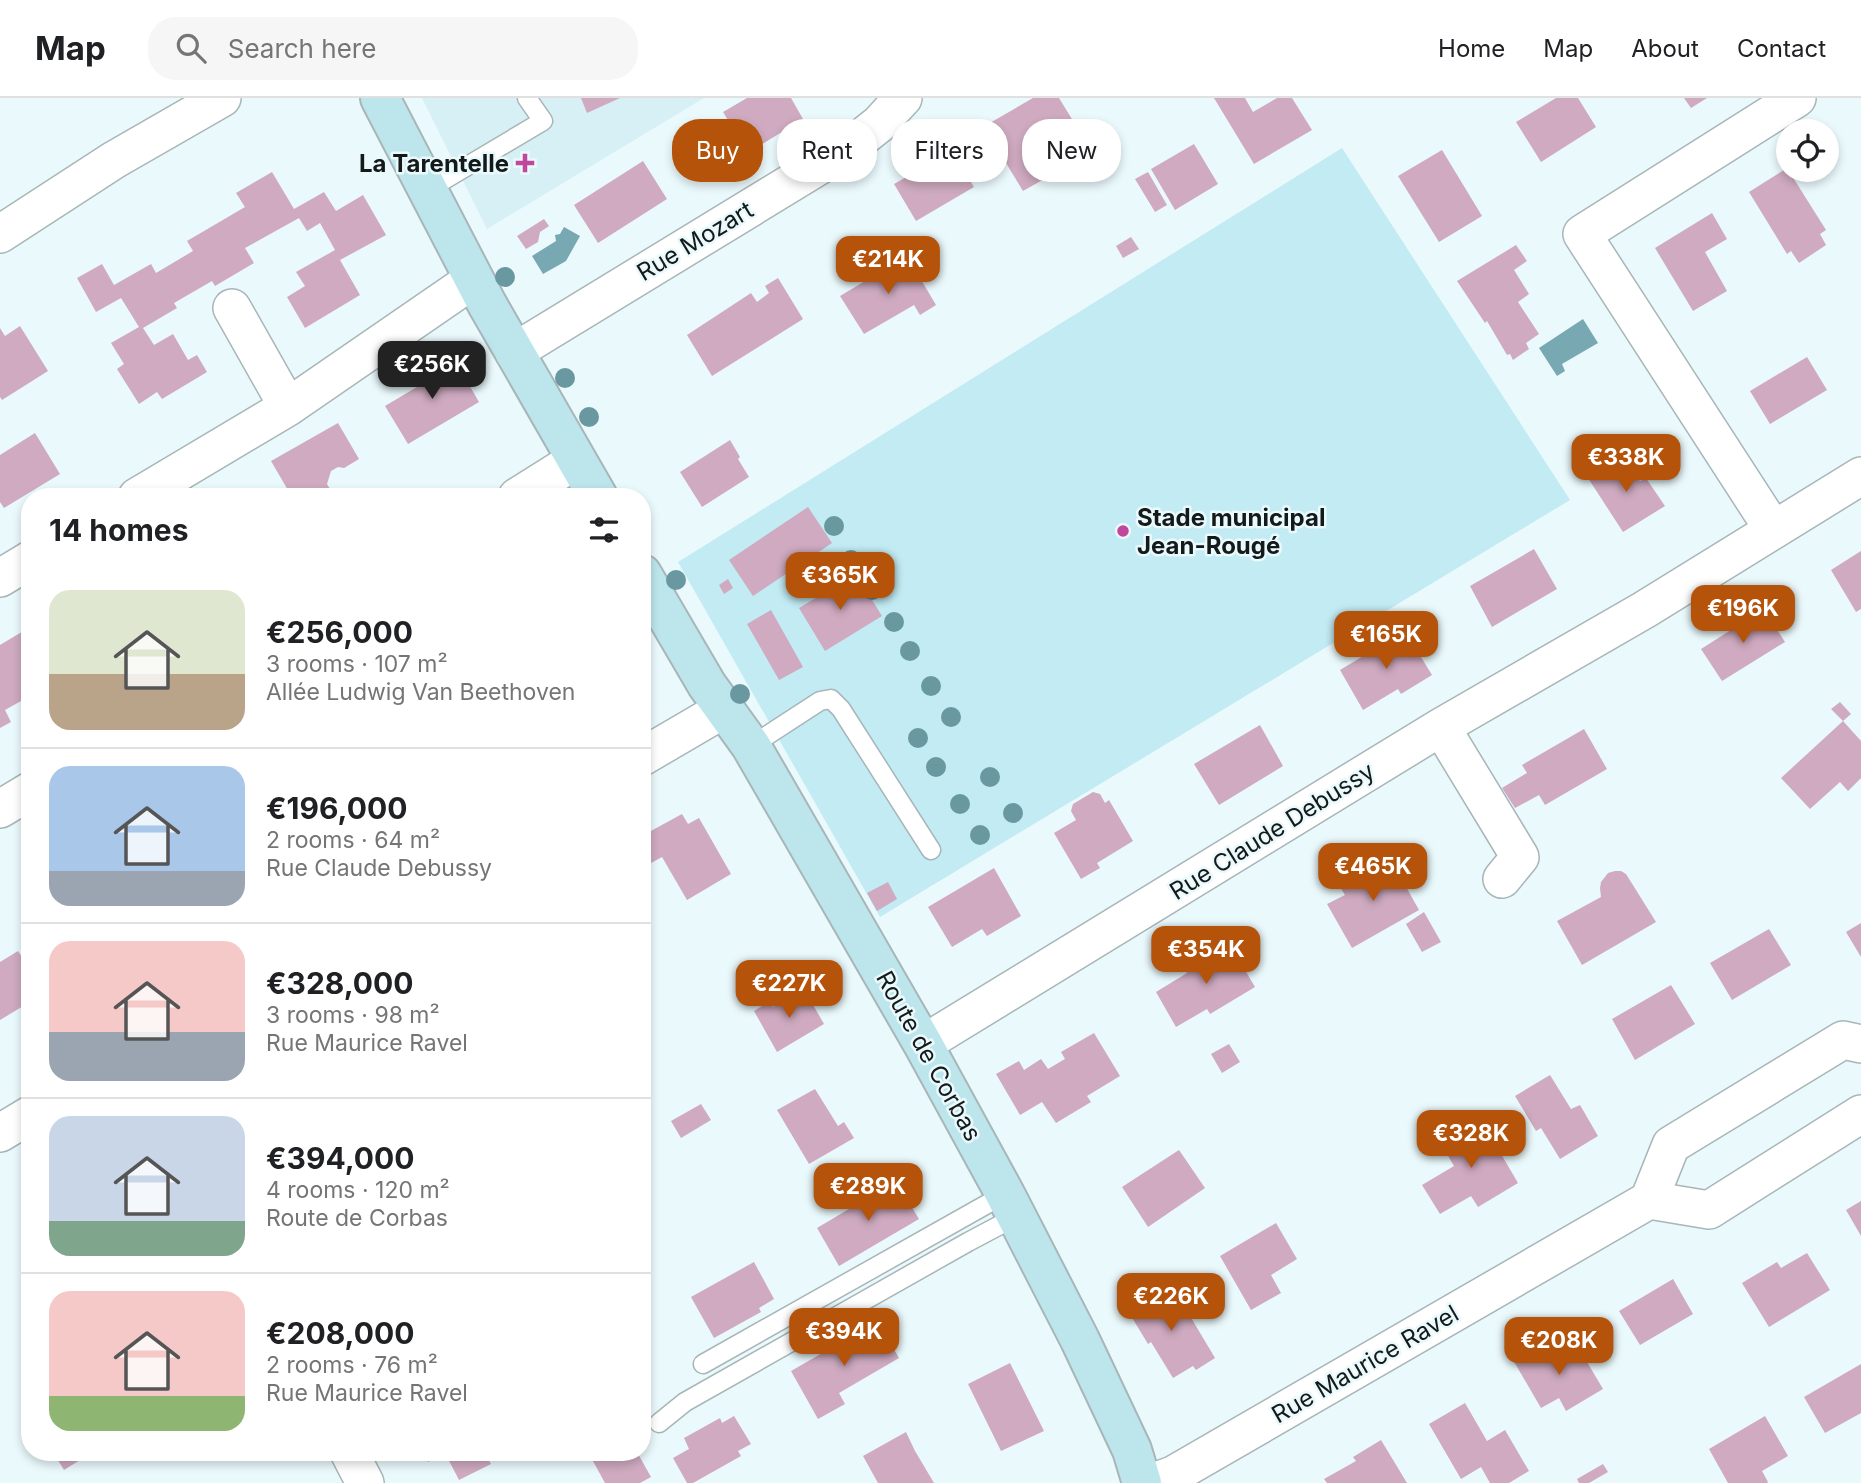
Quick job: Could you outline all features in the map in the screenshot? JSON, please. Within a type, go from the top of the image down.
[{"type":"street","points":[[0,234],[114,160],[222,98]]},
{"type":"street","points":[[380,98],[474,279],[593,488]]},
{"type":"street","name":"Rue Mozart","points":[[514,352],[850,146],[880,124],[903,98]]},
{"type":"street","points":[[1773,529],[1582,234],[1797,98]]},
{"type":"street","points":[[152,488],[288,407],[474,279]]},
{"type":"street","points":[[232,307],[288,407]]},
{"type":"street","points":[[531,488],[576,460]]},
{"type":"street","name":"Rue Claude Debussy","points":[[923,1044],[1441,727],[1644,610],[1861,476]]},
{"type":"street","points":[[0,578],[21,565]]},
{"type":"street","name":"Route de Corbas","points":[[651,589],[707,685],[751,746],[923,1044],[1011,1205],[1080,1340],[1132,1450],[1142,1483]]},
{"type":"street","points":[[651,752],[724,709]]},
{"type":"street","points":[[1441,727],[1520,857],[1502,879]]},
{"type":"street","points":[[0,809],[21,796]]},
{"type":"street","points":[[1861,1044],[1843,1040],[1671,1145],[1650,1200],[1709,1210],[1861,1114]]},
{"type":"street","points":[[0,1133],[21,1120]]},
{"type":"street","name":"Rue Maurice Ravel","points":[[1151,1483],[1173,1475],[1650,1200]]},
{"type":"street","points":[[354,1461],[365,1483]]},
{"type":"lane","points":[[427,190],[543,121],[527,98]]},
{"type":"lane","points":[[751,746],[820,701],[831,699],[842,709],[931,850]]},
{"type":"lane","points":[[703,1364],[1011,1205]]},
{"type":"lane","points":[[659,1423],[685,1402],[956,1249],[1011,1205]]},
{"type":"shaded area","name":"La Tarentelle","points":[[422,98],[704,98],[487,229]]},
{"type":"shaded area","name":"Stade municipal Jean-Rougé","points":[[1342,148],[1570,500],[880,917],[678,562]]},
{"type":"shaded area","points":[[564,227],[580,236],[566,261],[543,274],[532,256],[556,241],[555,235],[560,234]]},
{"type":"shaded area","points":[[1583,319],[1598,343],[1562,364],[1565,371],[1557,376],[1539,348]]},
{"type":"building","points":[[581,98],[620,98],[587,113]]},
{"type":"building","points":[[747,98],[791,98],[803,119],[777,119],[777,135],[763,144],[763,119],[727,119],[723,112]]},
{"type":"building","points":[[1033,98],[1059,98],[1072,119],[1022,119],[1022,182],[1039,182],[1023,191],[1008,166],[1008,119],[997,119]]},
{"type":"building","points":[[1214,98],[1245,98],[1253,112],[1277,98],[1292,98],[1312,130],[1254,164]]},
{"type":"building","points":[[1556,98],[1578,98],[1596,127],[1541,162],[1516,122]]},
{"type":"building","points":[[1684,98],[1707,98],[1691,108]]},
{"type":"building","points":[[1194,144],[1218,184],[1175,210],[1151,169]]},
{"type":"building","points":[[1442,150],[1482,216],[1439,242],[1398,176]]},
{"type":"building","points":[[643,161],[667,199],[598,243],[574,205]]},
{"type":"building","points":[[272,172],[294,209],[324,192],[336,211],[363,195],[386,235],[340,260],[360,295],[305,328],[287,297],[305,286],[296,272],[335,250],[320,223],[307,231],[299,218],[245,248],[254,263],[215,286],[212,281],[174,303],[177,308],[143,328],[154,345],[173,334],[188,360],[197,355],[207,372],[162,399],[157,392],[139,404],[117,369],[124,364],[111,343],[139,327],[121,298],[96,312],[77,278],[102,264],[114,285],[151,264],[156,273],[193,251],[187,241],[245,207],[236,193]]},
{"type":"building","points":[[1148,172],[1167,205],[1155,212],[1135,179]]},
{"type":"building","points":[[1776,175],[1776,182],[1796,182],[1826,230],[1820,234],[1826,245],[1799,263],[1791,251],[1787,254],[1749,192]]},
{"type":"building","points":[[971,182],[974,187],[916,221],[894,184]]},
{"type":"building","points":[[1712,213],[1727,239],[1705,252],[1727,291],[1693,311],[1655,248]]},
{"type":"building","points":[[544,219],[549,226],[540,232],[538,242],[526,249],[517,236]]},
{"type":"building","points":[[1131,237],[1139,249],[1123,258],[1116,246]]},
{"type":"building","points":[[1516,245],[1527,261],[1514,270],[1529,294],[1518,302],[1539,334],[1526,343],[1529,349],[1513,360],[1457,281]]},
{"type":"building","points":[[907,256],[936,305],[920,315],[914,305],[864,334],[840,296]]},
{"type":"building","points":[[778,278],[803,319],[712,376],[687,335],[751,293],[757,302],[769,293],[765,286]]},
{"type":"building","points":[[20,326],[48,371],[2,400],[0,328],[5,336]]},
{"type":"building","points":[[453,357],[479,402],[408,444],[385,406],[417,387],[413,381]]},
{"type":"building","points":[[1807,357],[1827,390],[1770,424],[1750,391]]},
{"type":"building","points":[[338,423],[359,459],[344,468],[338,467],[331,471],[327,484],[329,488],[287,488],[271,461]]},
{"type":"building","points":[[35,433],[60,474],[37,488],[21,488],[21,498],[4,508],[0,502],[0,455]]},
{"type":"building","points":[[730,440],[749,477],[702,507],[680,472]]},
{"type":"building","points":[[1622,456],[1640,481],[1646,478],[1665,506],[1623,532],[1588,478]]},
{"type":"building","points":[[808,507],[832,543],[753,596],[729,560]]},
{"type":"building","points":[[1534,549],[1557,589],[1492,627],[1470,586]]},
{"type":"building","points":[[1861,551],[1861,609],[1856,612],[1831,570]]},
{"type":"building","points":[[856,574],[882,616],[825,651],[799,608]]},
{"type":"building","points":[[728,579],[733,588],[724,594],[719,585]]},
{"type":"building","points":[[1764,609],[1785,642],[1722,681],[1701,649]]},
{"type":"building","points":[[771,610],[803,667],[779,680],[747,624]]},
{"type":"building","points":[[1405,631],[1432,675],[1401,694],[1398,689],[1363,710],[1340,670]]},
{"type":"building","points":[[21,632],[21,701],[5,710],[11,722],[0,728],[0,645]]},
{"type":"building","points":[[1840,702],[1851,714],[1843,721],[1831,709]]},
{"type":"building","points":[[1843,721],[1861,741],[1861,778],[1848,791],[1840,782],[1810,809],[1781,778]]},
{"type":"building","points":[[1260,725],[1283,766],[1219,805],[1194,764]]},
{"type":"building","points":[[1584,729],[1607,769],[1545,805],[1539,795],[1515,808],[1502,788],[1527,773],[1522,765]]},
{"type":"building","points":[[1093,792],[1100,794],[1105,803],[1109,800],[1133,841],[1097,863],[1100,868],[1081,879],[1054,833],[1076,820],[1071,811],[1073,804]]},
{"type":"building","points":[[682,814],[688,824],[699,818],[731,874],[687,900],[662,857],[651,863],[651,831]]},
{"type":"building","points":[[1390,858],[1419,910],[1352,948],[1327,904],[1345,895],[1340,887]]},
{"type":"building","points":[[994,868],[1021,916],[987,936],[982,929],[952,947],[928,907]]},
{"type":"building","points":[[1615,871],[1626,874],[1656,922],[1582,965],[1557,921],[1601,897],[1601,882],[1608,873]]},
{"type":"building","points":[[888,882],[897,899],[877,911],[867,893]]},
{"type":"building","points":[[1424,912],[1441,942],[1422,952],[1406,924]]},
{"type":"building","points":[[1861,923],[1861,957],[1846,932]]},
{"type":"building","points":[[1769,929],[1791,965],[1732,1000],[1710,963]]},
{"type":"building","points":[[1229,943],[1255,987],[1210,1014],[1207,1009],[1176,1027],[1156,992],[1187,973],[1185,970]]},
{"type":"building","points":[[18,951],[21,956],[21,1007],[0,1020],[0,962]]},
{"type":"building","points":[[1671,985],[1695,1024],[1635,1060],[1612,1019]]},
{"type":"building","points":[[804,989],[824,1024],[777,1052],[754,1011],[770,1001],[773,1007]]},
{"type":"building","points":[[1094,1033],[1120,1076],[1087,1096],[1091,1102],[1056,1123],[1042,1102],[1020,1115],[996,1074],[1019,1061],[1024,1070],[1041,1059],[1048,1069],[1065,1059],[1061,1052]]},
{"type":"building","points":[[1229,1044],[1240,1062],[1222,1073],[1211,1054]]},
{"type":"building","points":[[1550,1075],[1571,1109],[1580,1105],[1598,1136],[1560,1159],[1541,1128],[1536,1131],[1515,1096]]},
{"type":"building","points":[[815,1089],[838,1126],[844,1122],[854,1138],[809,1164],[777,1110]]},
{"type":"building","points":[[701,1104],[711,1120],[681,1138],[671,1121]]},
{"type":"building","points":[[1480,1118],[1518,1183],[1478,1207],[1471,1196],[1440,1214],[1422,1185],[1454,1166],[1440,1142]]},
{"type":"building","points":[[1179,1150],[1205,1188],[1148,1227],[1122,1187]]},
{"type":"building","points":[[896,1181],[919,1219],[839,1266],[817,1228]]},
{"type":"building","points":[[1861,1201],[1861,1236],[1846,1210]]},
{"type":"building","points":[[1276,1223],[1297,1259],[1271,1275],[1281,1293],[1251,1310],[1220,1256]]},
{"type":"building","points":[[1807,1253],[1830,1290],[1769,1327],[1742,1283],[1777,1262],[1781,1268]]},
{"type":"building","points":[[754,1262],[774,1299],[759,1308],[761,1312],[714,1338],[691,1297]]},
{"type":"building","points":[[1673,1279],[1693,1314],[1640,1345],[1619,1311]]},
{"type":"building","points":[[1167,1287],[1184,1319],[1190,1316],[1215,1358],[1196,1370],[1193,1366],[1173,1378],[1128,1311]]},
{"type":"building","points":[[878,1321],[899,1358],[839,1393],[845,1404],[818,1419],[791,1371]]},
{"type":"building","points":[[1574,1340],[1603,1389],[1566,1411],[1559,1398],[1541,1408],[1513,1360],[1529,1351],[1536,1362]]},
{"type":"building","points":[[1010,1363],[1044,1431],[1001,1451],[968,1384]]},
{"type":"building","points":[[1861,1364],[1861,1413],[1825,1433],[1804,1397]]},
{"type":"building","points":[[1465,1403],[1487,1441],[1505,1430],[1529,1471],[1509,1483],[1490,1483],[1481,1467],[1461,1479],[1429,1424]]},
{"type":"building","points":[[734,1416],[751,1444],[738,1451],[741,1456],[693,1483],[687,1483],[673,1458],[689,1449],[684,1438],[720,1418],[722,1423]]},
{"type":"building","points":[[1765,1416],[1788,1456],[1762,1471],[1767,1483],[1728,1483],[1709,1449]]},
{"type":"building","points":[[906,1432],[934,1483],[878,1483],[863,1456]]},
{"type":"building","points":[[1381,1440],[1407,1483],[1327,1483],[1324,1479],[1356,1461],[1353,1457]]},
{"type":"building","points":[[58,1461],[79,1461],[64,1470]]},
{"type":"building","points":[[449,1461],[490,1461],[491,1464],[459,1480]]},
{"type":"building","points":[[593,1461],[642,1461],[651,1477],[640,1483],[605,1483]]},
{"type":"building","points":[[1603,1464],[1608,1472],[1589,1483],[1579,1483],[1577,1479]]},
{"type":"place","name":"La Tarentelle","points":[[525,163]]},
{"type":"place","name":"Stade municipal Jean-Rougé","points":[[1123,531]]}]
